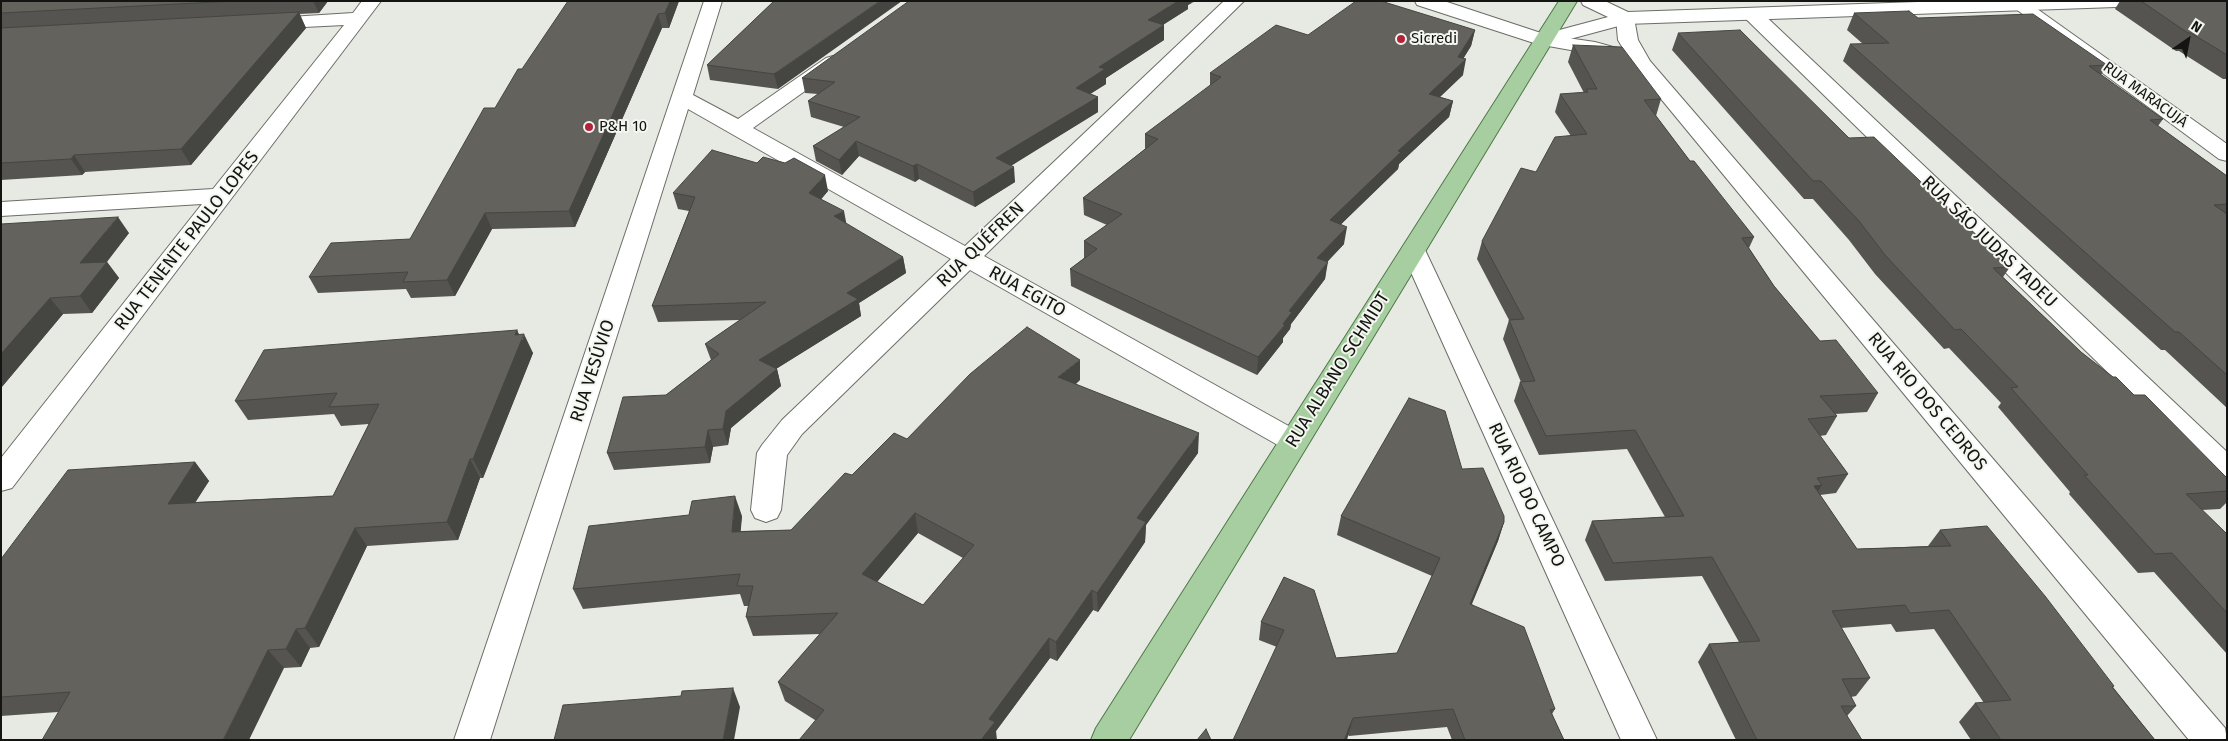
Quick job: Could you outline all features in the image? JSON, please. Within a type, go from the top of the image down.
[{"type":"main road","name":"RUA ALBANO SCHMIDT","points":[[1109,740],[1568,1]]},
{"type":"street","name":"RUA VESÚVIO","points":[[472,740],[713,1]]},
{"type":"street","name":"RUA QUÉFREN","points":[[766,510],[772,453],[792,427],[1235,1]]},
{"type":"street","points":[[1424,1],[1544,40],[1595,48],[1642,64]]},
{"type":"street","points":[[1590,1],[1624,18]]},
{"type":"street","points":[[1544,40],[1624,18],[2116,1]]},
{"type":"street","name":"RUA MARACUJÁ","points":[[2016,3],[2227,154]]},
{"type":"street","points":[[250,24],[366,10]]},
{"type":"street","name":"RUA TENENTE PAULO LOPES","points":[[1,480],[366,10]]},
{"type":"street","name":"RUA SÃO JUDAS TADEU","points":[[1752,14],[2227,470]]},
{"type":"street","name":"RUA RIO DOS CEDROS","points":[[1624,18],[1628,40],[1642,64],[2212,740]]},
{"type":"street","points":[[738,129],[848,51]]},
{"type":"street","name":"RUA EGITO","points":[[682,97],[1294,441]]},
{"type":"street","points":[[1,209],[221,196]]},
{"type":"street","name":"RUA RIO DO CAMPO","points":[[1412,250],[1639,740]]},
{"type":"building","points":[[1,1],[236,1],[1,13]]},
{"type":"building","points":[[568,1],[670,1],[665,13],[658,14],[569,211],[485,213],[447,280],[403,282],[408,272],[309,277],[331,243],[410,239],[484,108],[495,108],[518,69],[522,69]]},
{"type":"building","points":[[774,1],[880,1],[774,74],[707,65]]},
{"type":"building","points":[[909,1],[1178,1],[1148,20],[1164,25],[1099,67],[1105,69],[1076,88],[1098,97],[996,158],[1014,167],[973,192],[917,164],[913,166],[856,141],[839,160],[813,146],[860,117],[808,101],[835,82],[802,78]]},
{"type":"building","points":[[1356,1],[1381,1],[1475,30],[1458,57],[1466,59],[1429,94],[1453,101],[1398,151],[1401,152],[1330,220],[1347,227],[1317,258],[1328,262],[1289,311],[1292,312],[1283,324],[1285,325],[1258,357],[1070,269],[1097,249],[1084,241],[1122,214],[1083,198],[1158,139],[1145,134],[1221,77],[1210,73],[1276,25],[1308,35]]},
{"type":"building","points":[[2141,1],[2227,1],[2227,55],[2188,33]]},
{"type":"building","points":[[1909,11],[1918,18],[2033,14],[2107,65],[2089,66],[2163,119],[2150,120],[2227,176],[2227,204],[2214,205],[2227,214],[2227,375],[2179,332],[2175,332],[1850,44],[1889,43],[1854,13]]},
{"type":"building","points":[[299,12],[181,149],[74,155],[71,159],[1,163],[1,28]]},
{"type":"building","points":[[1740,30],[1849,138],[1874,137],[2010,267],[1993,268],[2081,352],[2113,377],[2116,377],[2134,395],[2145,395],[2227,478],[2227,491],[2186,494],[2227,534],[2227,613],[2172,553],[2155,554],[2084,475],[2088,475],[2011,388],[2018,387],[1961,329],[1955,330],[1885,255],[1859,221],[1821,181],[1813,181],[1678,33]]},
{"type":"building","points":[[1573,45],[1622,47],[1661,99],[1644,100],[1690,161],[1694,161],[1754,237],[1742,238],[1774,286],[1820,341],[1836,340],[1878,393],[1820,396],[1837,416],[1808,419],[1848,474],[1817,478],[1822,485],[1814,486],[1857,549],[1951,546],[1940,530],[1987,526],[2045,596],[2114,686],[2112,687],[2155,740],[2001,740],[1975,703],[2011,700],[1949,610],[1910,613],[1905,605],[1832,611],[1870,678],[1842,679],[1856,706],[1841,706],[1862,740],[1757,740],[1709,644],[1760,641],[1712,557],[1613,563],[1592,521],[1684,516],[1635,430],[1546,436],[1520,382],[1535,381],[1509,320],[1524,319],[1482,241],[1521,168],[1536,172],[1555,137],[1587,134],[1560,94],[1588,92],[1586,89],[1597,89]]},
{"type":"building","points":[[712,150],[757,163],[763,157],[785,163],[794,158],[825,175],[809,193],[844,211],[834,216],[903,257],[847,293],[858,299],[759,360],[777,369],[726,411],[723,429],[708,430],[705,447],[607,453],[623,397],[666,395],[719,354],[705,344],[766,302],[652,306],[695,197],[673,193]]},
{"type":"building","points":[[118,217],[80,263],[107,262],[80,296],[50,298],[1,354],[1,224]]},
{"type":"building","points":[[1027,327],[1080,360],[1058,377],[1199,433],[1137,518],[1146,522],[1097,593],[1092,590],[1056,642],[1049,638],[989,719],[995,722],[981,740],[799,740],[824,710],[778,682],[838,613],[746,617],[753,586],[737,586],[740,574],[573,589],[589,526],[689,515],[692,501],[735,496],[732,532],[791,530],[845,473],[852,475],[894,433],[907,439],[970,374]],"holes":[[[915,513],[974,545],[923,605],[862,574]]]},
{"type":"building","points":[[517,330],[515,335],[524,334],[473,459],[470,459],[447,522],[355,528],[305,628],[296,629],[286,649],[268,650],[223,740],[42,740],[70,692],[1,697],[1,559],[68,470],[195,462],[168,504],[333,496],[379,404],[329,407],[337,393],[235,401],[264,350]]},
{"type":"building","points":[[1409,398],[1445,411],[1462,469],[1483,468],[1504,516],[1504,522],[1470,604],[1524,627],[1555,709],[1550,710],[1564,740],[1465,740],[1453,709],[1353,718],[1344,740],[1233,740],[1284,630],[1261,622],[1284,577],[1314,590],[1336,658],[1397,653],[1440,558],[1341,516]]},
{"type":"building","points":[[733,688],[723,740],[554,740],[563,705],[681,696],[682,691]]},
{"type":"building","points":[[1206,729],[1211,740],[1197,740]]},
{"type":"place","name":"Sicredi","points":[[1401,39]]},
{"type":"place","name":"P&H 10","points":[[589,127]]}]
